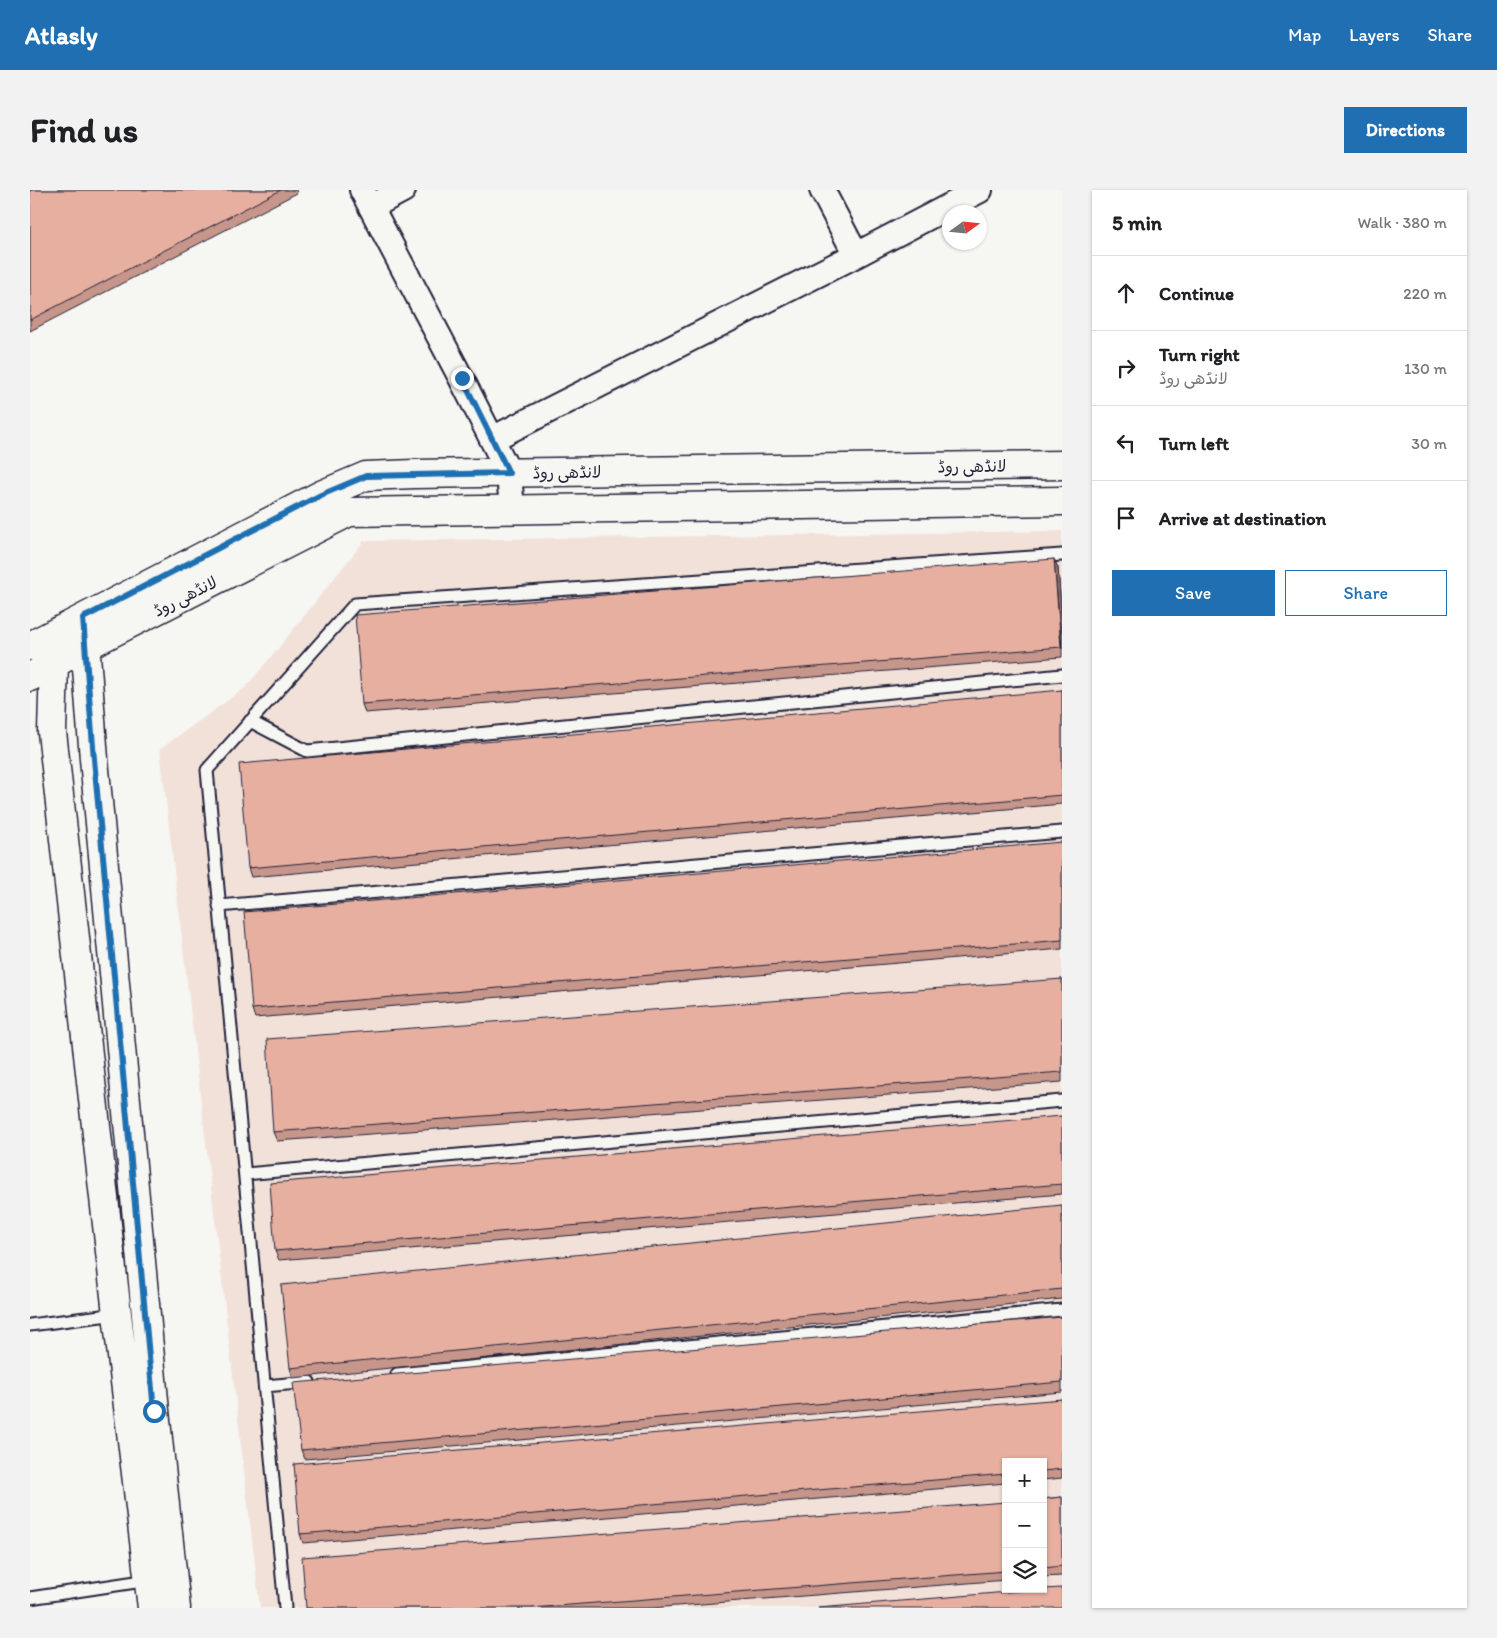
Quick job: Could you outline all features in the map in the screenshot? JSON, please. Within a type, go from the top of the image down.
[{"type":"main road","name":"لانڈھی روڈ","points":[[40,640],[321,495],[366,476],[1062,465]]},
{"type":"main road","points":[[944,467],[944,503]]},
{"type":"main road","name":"لانڈھی روڈ","points":[[30,677],[86,646],[349,512],[1062,501]]},
{"type":"main road","points":[[83,618],[94,759],[153,1391],[176,1608]]},
{"type":"main road","points":[[40,640],[54,663],[52,732],[152,1608]]},
{"type":"street","points":[[403,190],[366,199],[462,378],[509,473],[512,510]]},
{"type":"street","points":[[822,190],[856,255]]},
{"type":"street","points":[[492,439],[856,255],[980,190]]},
{"type":"lane","points":[[285,1608],[207,770],[355,604],[1062,555]]},
{"type":"lane","points":[[250,721],[308,751],[1062,675]]},
{"type":"lane","points":[[220,906],[1062,832]]},
{"type":"lane","points":[[245,1174],[1062,1101]]},
{"type":"lane","points":[[383,1375],[1062,1310]]},
{"type":"lane","points":[[30,1325],[117,1314]]},
{"type":"lane","points":[[265,1386],[324,1381]]},
{"type":"lane","points":[[30,1598],[149,1580]]},
{"type":"shaded area","points":[[1062,531],[1062,1608],[260,1608],[160,749],[245,688],[364,541]]},
{"type":"building","points":[[30,190],[281,190],[30,320]]},
{"type":"building","points":[[1054,559],[1061,647],[362,704],[355,615]]},
{"type":"building","points":[[1062,690],[1062,795],[248,868],[239,764]]},
{"type":"building","points":[[1062,842],[1062,940],[252,1009],[244,912]]},
{"type":"building","points":[[1062,979],[1062,1072],[273,1132],[267,1039]]},
{"type":"building","points":[[1062,1116],[1062,1184],[275,1251],[270,1183]]},
{"type":"building","points":[[1062,1205],[1062,1289],[290,1368],[281,1285]]},
{"type":"building","points":[[1062,1317],[1062,1382],[301,1450],[293,1383]]},
{"type":"building","points":[[1062,1399],[1062,1469],[1047,1471],[1047,1458],[1002,1458],[1002,1474],[300,1534],[294,1464]]},
{"type":"building","points":[[1062,1497],[1062,1566],[1047,1568],[1047,1499]]},
{"type":"building","points":[[1002,1502],[1002,1571],[531,1608],[306,1608],[302,1557]]},
{"type":"building","points":[[1062,1588],[1062,1608],[818,1608],[1002,1592],[1047,1593],[1047,1589]]},
{"type":"route","points":[[154,1411],[94,759],[83,618],[321,495],[366,476],[509,473],[462,378]]}]
